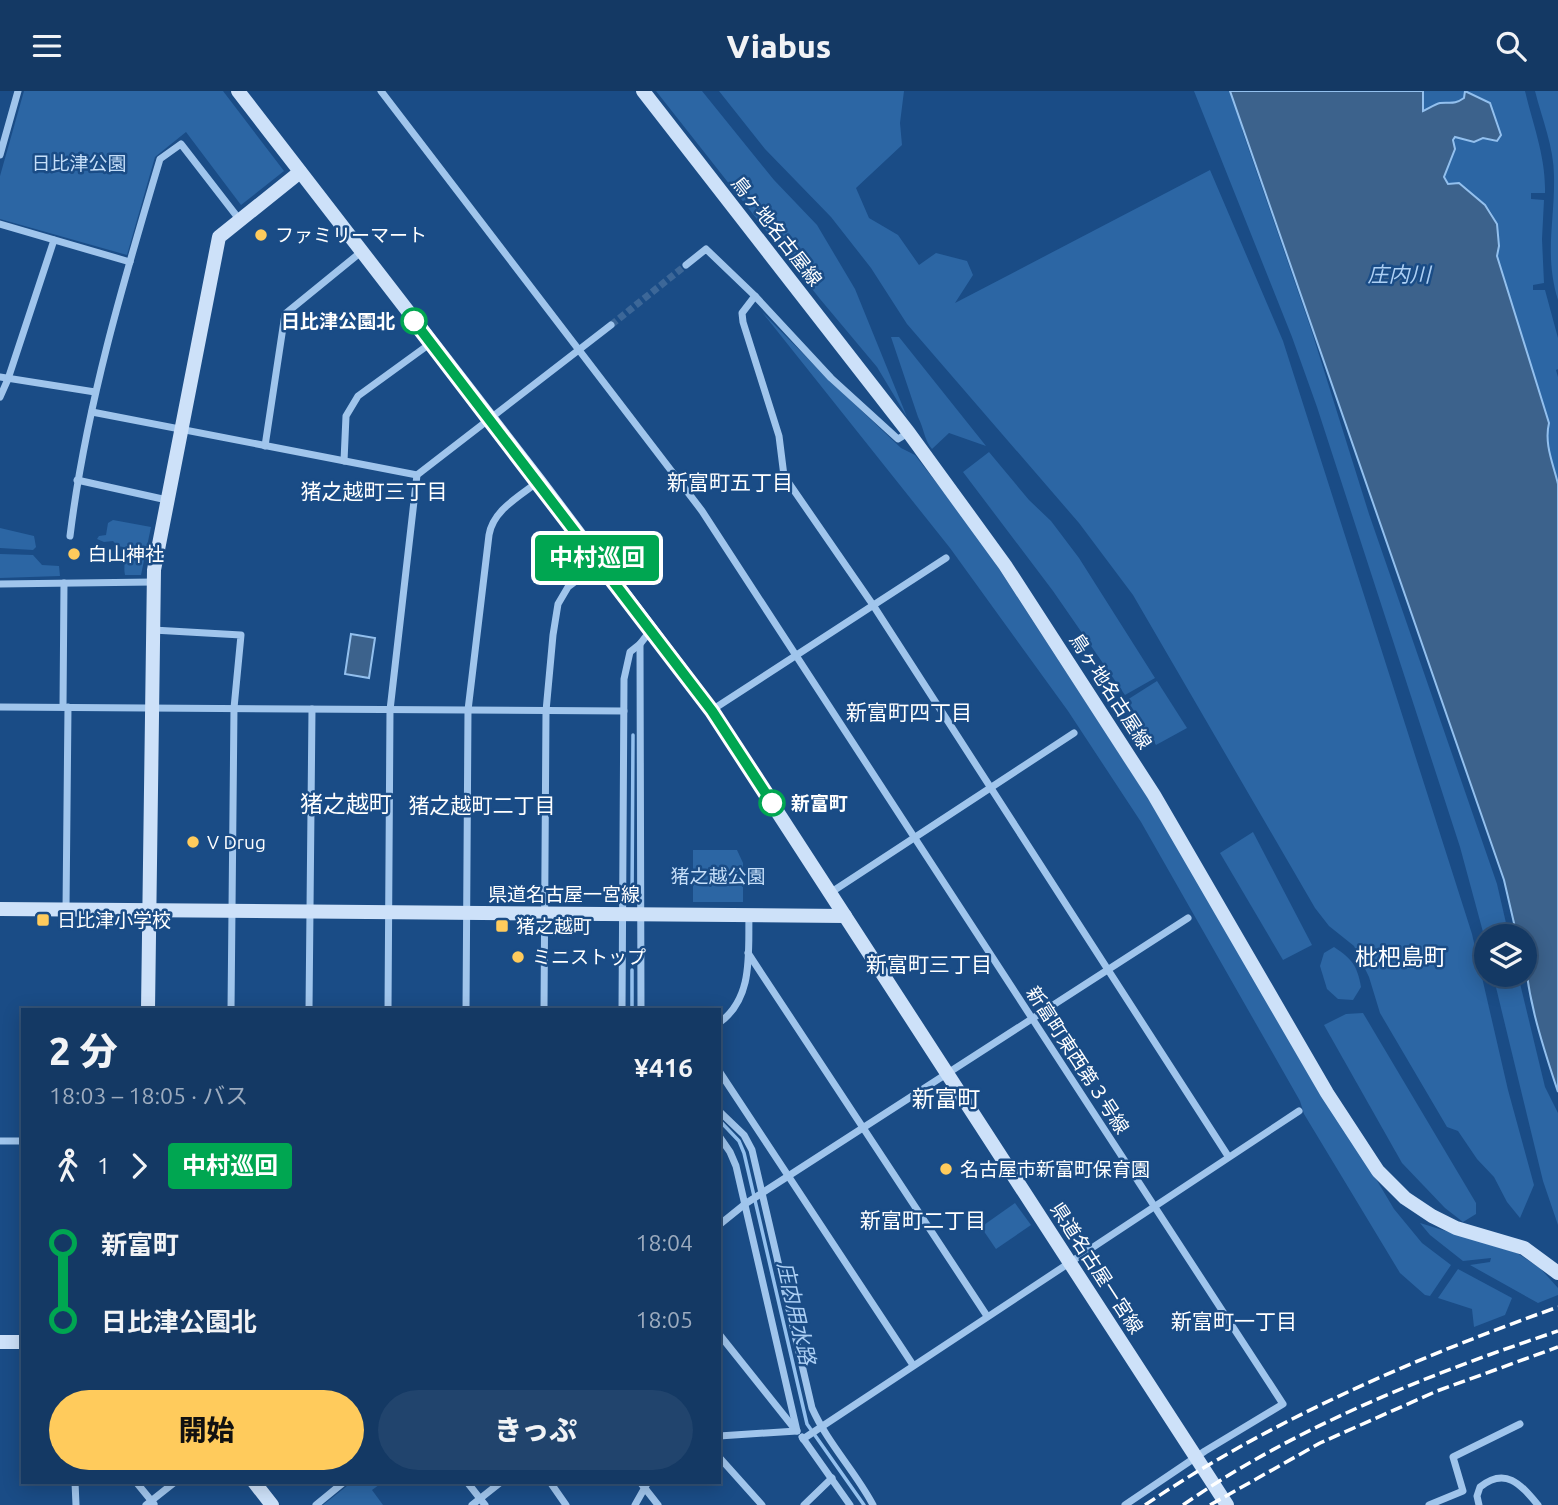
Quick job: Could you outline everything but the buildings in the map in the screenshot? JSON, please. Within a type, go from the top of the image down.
[{"type":"main road","name":"鳥ヶ地名古屋線","points":[[643,91],[909,433],[1005,565],[1154,795],[1328,1093],[1378,1171],[1405,1198],[1432,1216],[1456,1228],[1524,1248],[1558,1272]]},
{"type":"main road","points":[[242,92],[300,172],[539,481],[712,711],[845,916]]},
{"type":"main road","points":[[148,1008],[153,570],[217,244],[222,233],[300,172]]},
{"type":"main road","name":"県道名古屋一宮線","points":[[0,909],[845,916],[1227,1505]]},
{"type":"main road","points":[[0,1342],[21,1342]]},
{"type":"main road","points":[[256,1484],[272,1505]]},
{"type":"street","points":[[0,155],[18,91]]},
{"type":"street","name":"新富町東西第３号線","points":[[381,91],[702,511],[1283,1404],[1196,1457]]},
{"type":"street","points":[[70,536],[77,480],[95,392],[160,159],[181,144],[239,219]]},
{"type":"street","points":[[0,224],[130,262]]},
{"type":"street","points":[[0,397],[4,378],[54,240]]},
{"type":"street","points":[[686,265],[706,249],[755,296],[831,378],[898,439],[909,433]]},
{"type":"street","points":[[265,446],[285,314],[362,252]]},
{"type":"street","points":[[755,296],[742,313],[743,322],[779,436],[784,476],[873,605],[992,787],[1228,1156]]},
{"type":"street","points":[[388,1008],[390,709],[417,475],[611,325]]},
{"type":"street","points":[[344,461],[346,416],[358,395],[431,342]]},
{"type":"street","points":[[4,378],[95,392]]},
{"type":"street","points":[[92,412],[417,475]]},
{"type":"street","points":[[77,480],[167,500]]},
{"type":"street","points":[[466,1008],[468,710],[491,524],[496,516],[539,481]]},
{"type":"street","points":[[712,711],[946,558]]},
{"type":"street","points":[[544,1008],[546,711],[558,604],[568,587],[601,563]]},
{"type":"street","points":[[0,584],[153,582]]},
{"type":"street","points":[[64,583],[66,910]]},
{"type":"street","points":[[622,1008],[624,679],[630,652],[651,629]]},
{"type":"street","points":[[153,630],[241,635],[234,708],[232,1008]]},
{"type":"street","points":[[640,644],[641,1008]]},
{"type":"street","points":[[0,707],[624,711]]},
{"type":"street","points":[[309,1008],[312,709]]},
{"type":"street","points":[[830,893],[1074,733]]},
{"type":"street","points":[[721,1021],[735,1007],[744,992],[749,915]]},
{"type":"street","points":[[721,1223],[746,1204],[1188,918]]},
{"type":"street","points":[[748,953],[987,1316]]},
{"type":"street","points":[[721,1074],[913,1365]]},
{"type":"street","points":[[806,1437],[1299,1111]]},
{"type":"street","points":[[721,1113],[744,1135],[752,1150],[802,1369],[819,1427],[873,1505]]},
{"type":"street","points":[[721,1139],[736,1166],[746,1204],[797,1431]]},
{"type":"street","points":[[0,1141],[21,1141]]},
{"type":"street","points":[[721,1336],[797,1431],[806,1437],[850,1505]]},
{"type":"street","points":[[1429,1505],[1463,1491],[1453,1457],[1520,1424]]},
{"type":"street","points":[[721,1436],[797,1431]]},
{"type":"street","points":[[1125,1505],[1196,1457]]},
{"type":"street","points":[[721,1459],[762,1505]]},
{"type":"street","points":[[1479,1505],[1477,1496],[1480,1487],[1498,1477],[1510,1479],[1521,1486],[1538,1505]]},
{"type":"street","points":[[804,1505],[832,1478]]},
{"type":"street","points":[[75,1484],[76,1505]]},
{"type":"street","points":[[137,1484],[150,1504],[173,1484]]},
{"type":"street","points":[[316,1505],[342,1484]]},
{"type":"street","points":[[468,1484],[482,1502]]},
{"type":"street","points":[[472,1505],[482,1502],[499,1484]]},
{"type":"street","points":[[551,1484],[566,1505]]},
{"type":"street","points":[[635,1505],[644,1484]]},
{"type":"street","points":[[644,1484],[658,1505]]},
{"type":"street","points":[[1454,1494],[1459,1505]]},
{"type":"green space","name":"日比津公園","points":[[24,91],[223,91],[284,171],[241,205],[186,132],[155,157],[127,255],[0,219],[0,176]]},
{"type":"green space","points":[[656,91],[702,91],[774,180],[817,225],[855,289],[907,417],[877,367]]},
{"type":"green space","points":[[719,91],[904,91],[900,123],[902,145],[856,188],[869,218],[898,235],[919,265],[936,253],[967,261],[973,275],[955,303],[1210,170],[1283,341],[1472,934],[1474,987],[1484,987],[1534,1185],[1520,1218],[1507,1202],[1494,1177],[1477,1159],[1458,1131],[1447,1127],[1380,1013],[1369,977],[1354,946],[1329,926],[1315,908],[1133,595],[1079,523],[907,324],[871,268],[831,217],[765,149]]},
{"type":"green space","points":[[1194,91],[1237,91],[1243,109],[1242,130],[1311,329],[1369,514],[1497,884],[1506,924],[1481,924],[1460,847],[1292,337]]},
{"type":"green space","points":[[1423,91],[1525,91],[1545,180],[1545,193],[1531,193],[1531,199],[1544,200],[1544,283],[1533,285],[1533,290],[1545,290],[1558,338],[1558,484],[1548,446],[1549,423],[1497,256],[1499,242],[1496,222],[1483,203],[1461,186],[1445,181],[1455,137],[1474,142],[1487,138],[1465,92],[1464,98],[1457,102],[1440,103],[1422,111]]},
{"type":"green space","points":[[1535,91],[1558,91],[1558,300],[1551,253],[1553,165]]},
{"type":"green space","points":[[762,312],[901,448],[915,455],[977,535],[1150,801],[1394,1209],[1422,1243],[1451,1265],[1430,1296],[1425,1295],[1400,1273],[1304,1114],[1300,1101],[1141,822],[1068,711],[950,548]]},
{"type":"green space","points":[[891,337],[899,337],[986,446],[949,433],[932,449],[927,442]]},
{"type":"green space","points":[[989,452],[1029,500],[1051,521],[1079,558],[1155,678],[1125,695],[1053,591],[963,472]]},
{"type":"green space","points":[[113,520],[151,527],[141,575],[125,575],[123,547],[113,541],[104,542],[97,539],[106,535],[108,523]]},
{"type":"green space","points":[[0,528],[34,536],[36,547],[33,550],[0,548]]},
{"type":"green space","points":[[0,554],[33,555],[42,565],[59,566],[60,576],[0,578]]},
{"type":"green space","points":[[1157,681],[1187,728],[1156,745],[1127,700]]},
{"type":"green space","points":[[1253,832],[1312,945],[1283,960],[1220,853]]},
{"type":"green space","name":"猪之越公園","points":[[693,850],[737,850],[743,863],[743,902],[693,902]]},
{"type":"green space","points":[[1334,947],[1349,959],[1358,973],[1361,987],[1353,1000],[1338,999],[1327,989],[1320,966],[1324,953]]},
{"type":"green space","points":[[1496,987],[1521,987],[1545,1087],[1558,1113],[1558,1225],[1543,1181]]},
{"type":"green space","points":[[1363,1013],[1476,1203],[1476,1214],[1463,1222],[1445,1208],[1402,1163],[1324,1025],[1346,1014]]},
{"type":"green space","points":[[1015,1203],[1031,1225],[996,1249],[981,1227]]},
{"type":"green space","points":[[1420,1223],[1517,1253],[1540,1268],[1558,1288],[1558,1295],[1538,1303],[1470,1265],[1490,1262],[1491,1258],[1463,1261],[1430,1235]]},
{"type":"green space","points":[[1458,1269],[1512,1298],[1505,1315],[1474,1327],[1472,1309],[1438,1298]]},
{"type":"green space","points":[[349,1484],[380,1484],[372,1490],[383,1505],[323,1505]]},
{"type":"water","name":"庄内川","points":[[1230,91],[1423,91],[1423,111],[1438,104],[1461,100],[1465,91],[1490,103],[1501,135],[1497,141],[1483,138],[1474,142],[1455,137],[1455,149],[1444,177],[1448,184],[1459,183],[1485,205],[1497,224],[1497,256],[1549,423],[1548,446],[1558,484],[1558,1092],[1529,987],[1537,987],[1537,924],[1514,924],[1504,880]]},
{"type":"water","points":[[351,634],[375,638],[369,678],[345,674]]},
{"type":"waterway","name":"庄内用水路","points":[[632,902],[633,735]]},
{"type":"waterway","name":"庄内用水路","points":[[632,970],[632,1008]]},
{"type":"waterway","name":"庄内用水路","points":[[721,1122],[739,1141],[744,1153],[807,1424],[864,1505]]},
{"type":"tunnel","points":[[611,325],[686,265]]},
{"type":"railway","points":[[1145,1505],[1243,1445],[1345,1393],[1451,1347],[1558,1307]]},
{"type":"railway","points":[[1183,1505],[1271,1451],[1364,1405],[1461,1365],[1558,1331]]},
{"type":"railway","points":[[1210,1505],[1320,1443],[1437,1391],[1558,1347]]},
{"type":"bus line","name":"中村巡回","points":[[414,321],[539,481],[712,711],[772,803]]},
{"type":"place","name":"ファミリーマート","points":[[261,235]]},
{"type":"place","name":"日比津公園北","points":[[414,321]]},
{"type":"place","name":"白山神社","points":[[74,554]]},
{"type":"place","name":"新富町","points":[[772,803]]},
{"type":"place","name":"V Drug","points":[[193,842]]},
{"type":"place","name":"日比津小学校","points":[[43,920]]},
{"type":"place","name":"猪之越町","points":[[502,926]]},
{"type":"place","name":"ミニストップ","points":[[518,957]]},
{"type":"place","name":"名古屋市新富町保育園","points":[[946,1169]]},
{"type":"district","name":"新富町五丁目","points":[[730,482]]},
{"type":"district","name":"猪之越町三丁目","points":[[374,491]]},
{"type":"district","name":"新富町四丁目","points":[[909,712]]},
{"type":"district","name":"猪之越町","points":[[346,803]]},
{"type":"district","name":"猪之越町二丁目","points":[[482,805]]},
{"type":"district","name":"枇杷島町","points":[[1401,956]]},
{"type":"district","name":"新富町三丁目","points":[[929,964]]},
{"type":"district","name":"新富町","points":[[946,1098]]},
{"type":"district","name":"新富町二丁目","points":[[923,1220]]},
{"type":"district","name":"新富町一丁目","points":[[1234,1321]]}]
